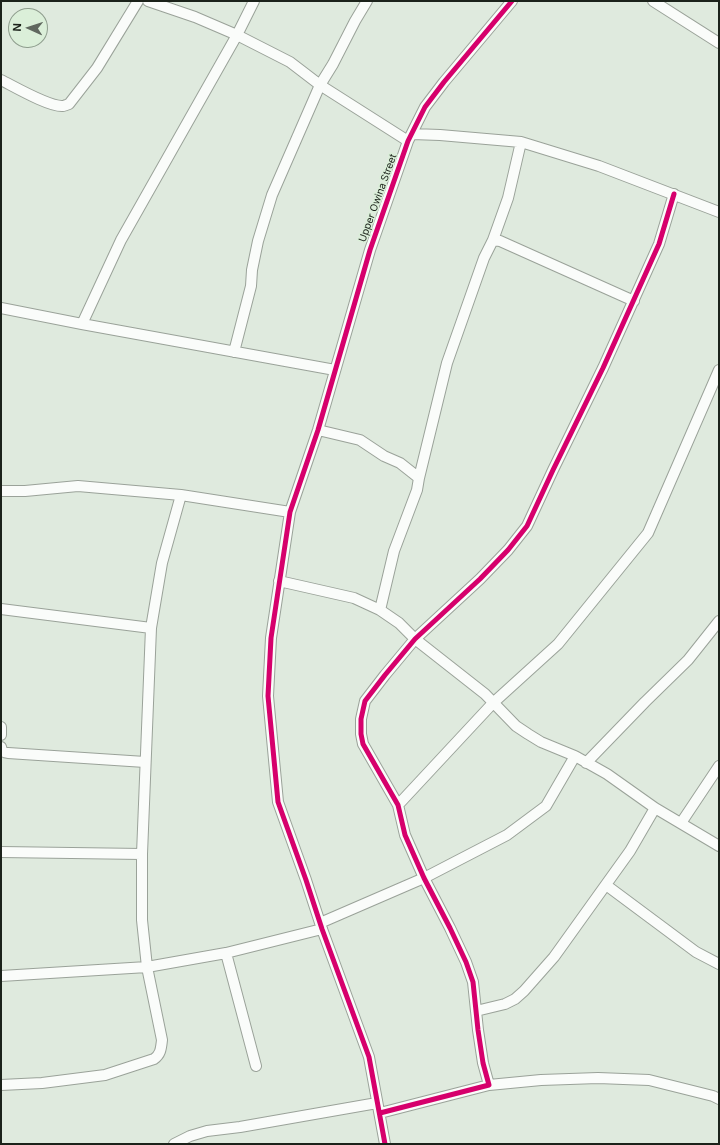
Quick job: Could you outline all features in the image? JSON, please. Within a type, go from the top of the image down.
[{"type":"street","points":[[1,80],[33,96],[56,105],[63,106],[69,104],[97,68],[138,1]]},
{"type":"street","points":[[148,1],[195,17],[237,35],[290,62],[320,84],[410,138],[440,135],[521,142],[599,166],[719,212]]},
{"type":"street","points":[[82,324],[121,240],[237,35],[254,1]]},
{"type":"street","points":[[234,352],[251,286],[252,270],[258,240],[272,195],[320,84],[333,64],[367,1]]},
{"type":"street","name":"Upper Owina Street","points":[[385,1144],[368,1057],[278,802],[268,696],[270,638],[290,512],[318,430],[370,250],[410,138],[425,107],[512,1]]},
{"type":"street","points":[[653,1],[719,43]]},
{"type":"street","points":[[380,610],[394,551],[417,490],[447,363],[484,258],[508,198],[521,142]]},
{"type":"street","points":[[489,1085],[483,1063],[473,982],[466,962],[424,878],[405,835],[398,805],[363,744],[361,719],[365,701],[415,639],[480,579],[508,550],[527,526],[603,368],[659,244],[674,194]]},
{"type":"street","points":[[492,240],[500,242],[634,300]]},
{"type":"street","points":[[1,308],[335,370]]},
{"type":"street","points":[[398,805],[493,703],[558,644],[648,533],[719,370]]},
{"type":"street","points":[[318,430],[360,440],[384,456],[400,463],[419,478]]},
{"type":"street","points":[[1,491],[25,491],[78,486],[181,495],[290,512]]},
{"type":"street","points":[[1,1085],[42,1083],[105,1075],[154,1059],[158,1056],[161,1050],[162,1040],[147,967],[142,920],[142,854],[145,762],[151,628],[162,563],[181,495]]},
{"type":"street","points":[[278,581],[354,598],[380,610],[399,623],[415,639],[485,694],[516,726],[542,742],[574,756],[607,774],[656,808],[719,846]]},
{"type":"street","points":[[1,609],[151,628]]},
{"type":"street","points":[[586,763],[688,660],[719,621]]},
{"type":"street","points":[[1,727],[1,735]]},
{"type":"street","points":[[1,747],[4,753],[145,762]]},
{"type":"street","points":[[1,976],[147,967],[226,953],[321,926],[424,878],[507,835],[546,806],[574,756]]},
{"type":"street","points":[[681,823],[719,766]]},
{"type":"street","points":[[476,1011],[505,1004],[515,999],[524,991],[554,957],[630,852],[656,808]]},
{"type":"street","points":[[1,852],[142,854]]},
{"type":"street","points":[[606,885],[696,952],[719,964]]},
{"type":"street","points":[[226,953],[256,1066]]},
{"type":"street","points":[[174,1144],[190,1136],[207,1131],[240,1128],[379,1108],[489,1085],[541,1080],[598,1078],[649,1080],[713,1096],[719,1099]]},
{"type":"cycle path","points":[[385,1144],[369,1057],[322,929],[278,802],[268,696],[271,638],[290,512],[318,430],[370,250],[408,141],[425,107],[512,1]]},
{"type":"cycle path","points":[[380,1113],[489,1085],[483,1063],[473,982],[466,962],[424,878],[405,835],[398,805],[363,744],[361,719],[365,701],[415,639],[480,579],[508,550],[527,526],[603,368],[659,244],[674,194]]}]
